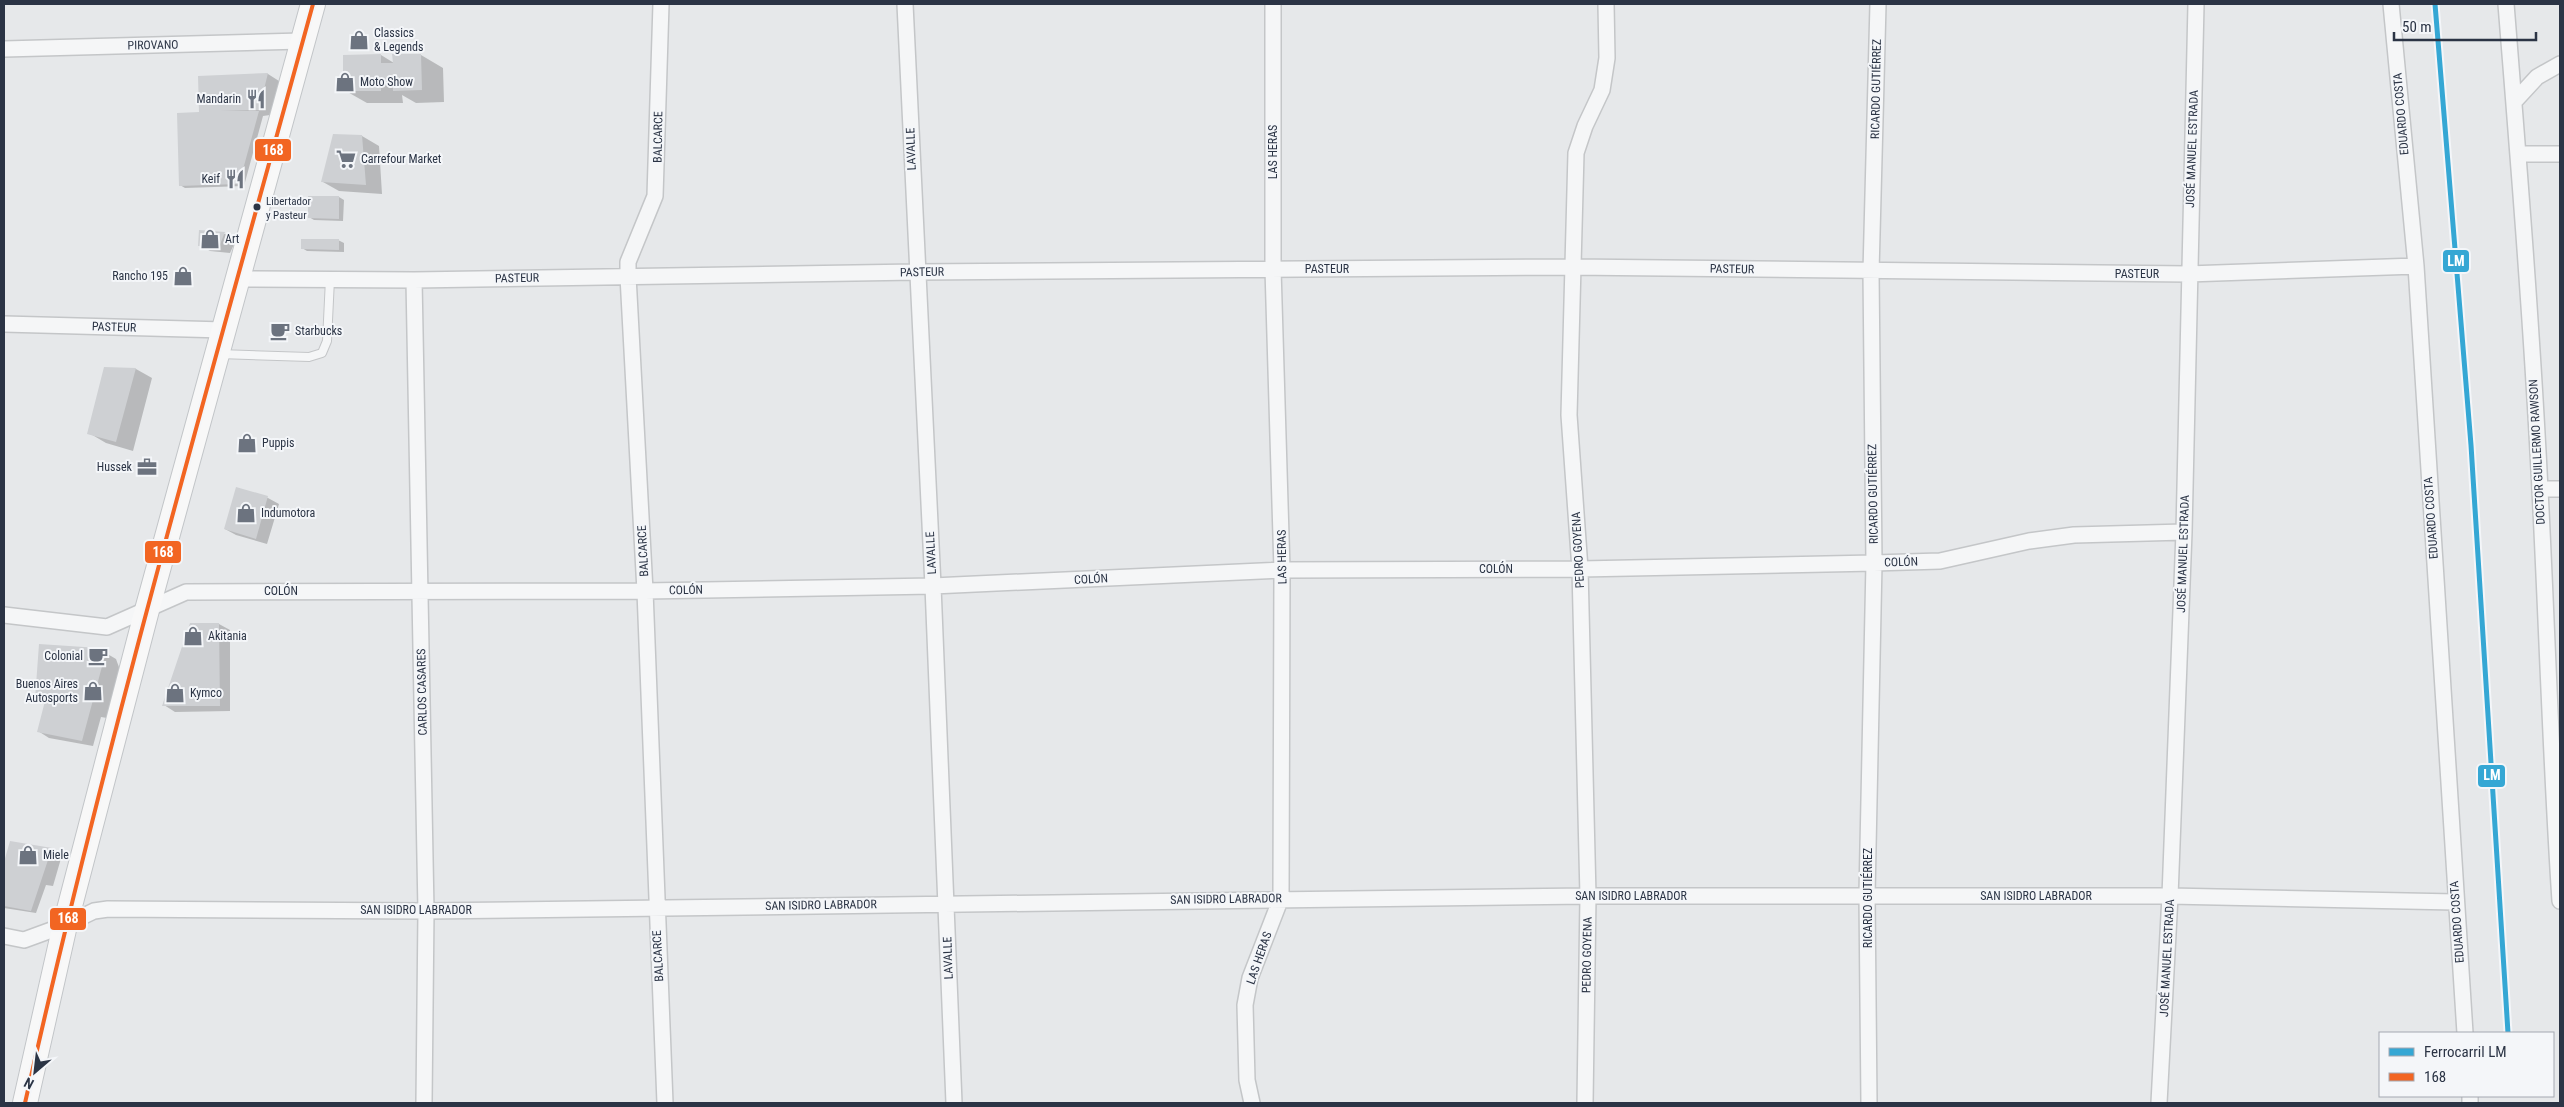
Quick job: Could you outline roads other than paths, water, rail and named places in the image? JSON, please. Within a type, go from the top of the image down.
[{"type":"main road","points":[[25,1103],[65,925],[147,610],[313,4]]},
{"type":"street","name":"BALCARCE","points":[[661,4],[655,196],[628,262],[628,276],[645,591],[665,1103]]},
{"type":"street","name":"LAVALLE","points":[[906,4],[916,272],[933,586],[954,1103]]},
{"type":"street","name":"LAS HERAS","points":[[1252,1103],[1247,1080],[1246,1005],[1250,978],[1281,898],[1282,570],[1273,269],[1273,4]]},
{"type":"street","name":"PEDRO GOYENA","points":[[1584,1103],[1588,896],[1580,569],[1569,415],[1576,153],[1585,126],[1602,90],[1607,58],[1606,4]]},
{"type":"street","name":"RICARDO GUTIÉRREZ","points":[[1869,1103],[1867,895],[1874,563],[1871,272],[1878,4]]},
{"type":"street","name":"JOSÉ MANUEL ESTRADA","points":[[2159,1103],[2170,896],[2184,532],[2188,274],[2196,4]]},
{"type":"street","name":"EDUARDO COSTA","points":[[2391,4],[2416,266],[2455,902],[2465,1032]]},
{"type":"street","name":"DOCTOR GUILLERMO RAWSON","points":[[2506,4],[2540,489],[2556,755],[2560,900]]},
{"type":"street","name":"PIROVANO","points":[[4,49],[302,41]]},
{"type":"street","points":[[2514,102],[2537,78],[2560,64]]},
{"type":"street","points":[[2518,154],[2560,154]]},
{"type":"street","name":"PASTEUR","points":[[237,279],[414,280],[916,272],[1572,267],[1871,272],[2188,274],[2416,266]]},
{"type":"street","name":"CARLOS CASARES","points":[[414,280],[426,911],[424,1103]]},
{"type":"street","name":"PASTEUR","points":[[4,324],[224,330]]},
{"type":"street","points":[[2540,489],[2560,490]]},
{"type":"street","name":"COLÓN","points":[[4,615],[107,627],[186,592],[645,591],[933,586],[1282,570],[1580,569],[1940,561],[2029,541],[2074,535],[2184,532]]},
{"type":"street","name":"SAN ISIDRO LABRADOR","points":[[4,936],[24,940],[65,925],[94,911],[108,909],[426,911],[1281,898],[1867,895],[2170,896],[2455,902]]},
{"type":"lane","points":[[217,354],[310,357],[322,353],[327,341],[330,279]]},
{"type":"rail line","name":"LM","points":[[2435,4],[2471,445],[2508,1032]]},
{"type":"place","name":"Classics & Legends","points":[[359,40]]},
{"type":"place","name":"Moto Show","points":[[345,82]]},
{"type":"place","name":"Mandarin","points":[[256,99]]},
{"type":"place","name":"Carrefour Market","points":[[346,159]]},
{"type":"place","name":"Keif","points":[[235,179]]},
{"type":"place","name":"Libertador y Pasteur","points":[[257,207]]},
{"type":"place","name":"Art","points":[[210,239]]},
{"type":"place","name":"Rancho 195","points":[[183,276]]},
{"type":"place","name":"Starbucks","points":[[280,331]]},
{"type":"place","name":"Puppis","points":[[247,443]]},
{"type":"place","name":"Hussek","points":[[147,467]]},
{"type":"place","name":"Indumotora","points":[[246,513]]},
{"type":"place","name":"Akitania","points":[[193,636]]},
{"type":"place","name":"Colonial","points":[[98,656]]},
{"type":"place","name":"Buenos Aires Autosports","points":[[93,691]]},
{"type":"place","name":"Kymco","points":[[175,693]]},
{"type":"place","name":"Miele","points":[[28,855]]}]
